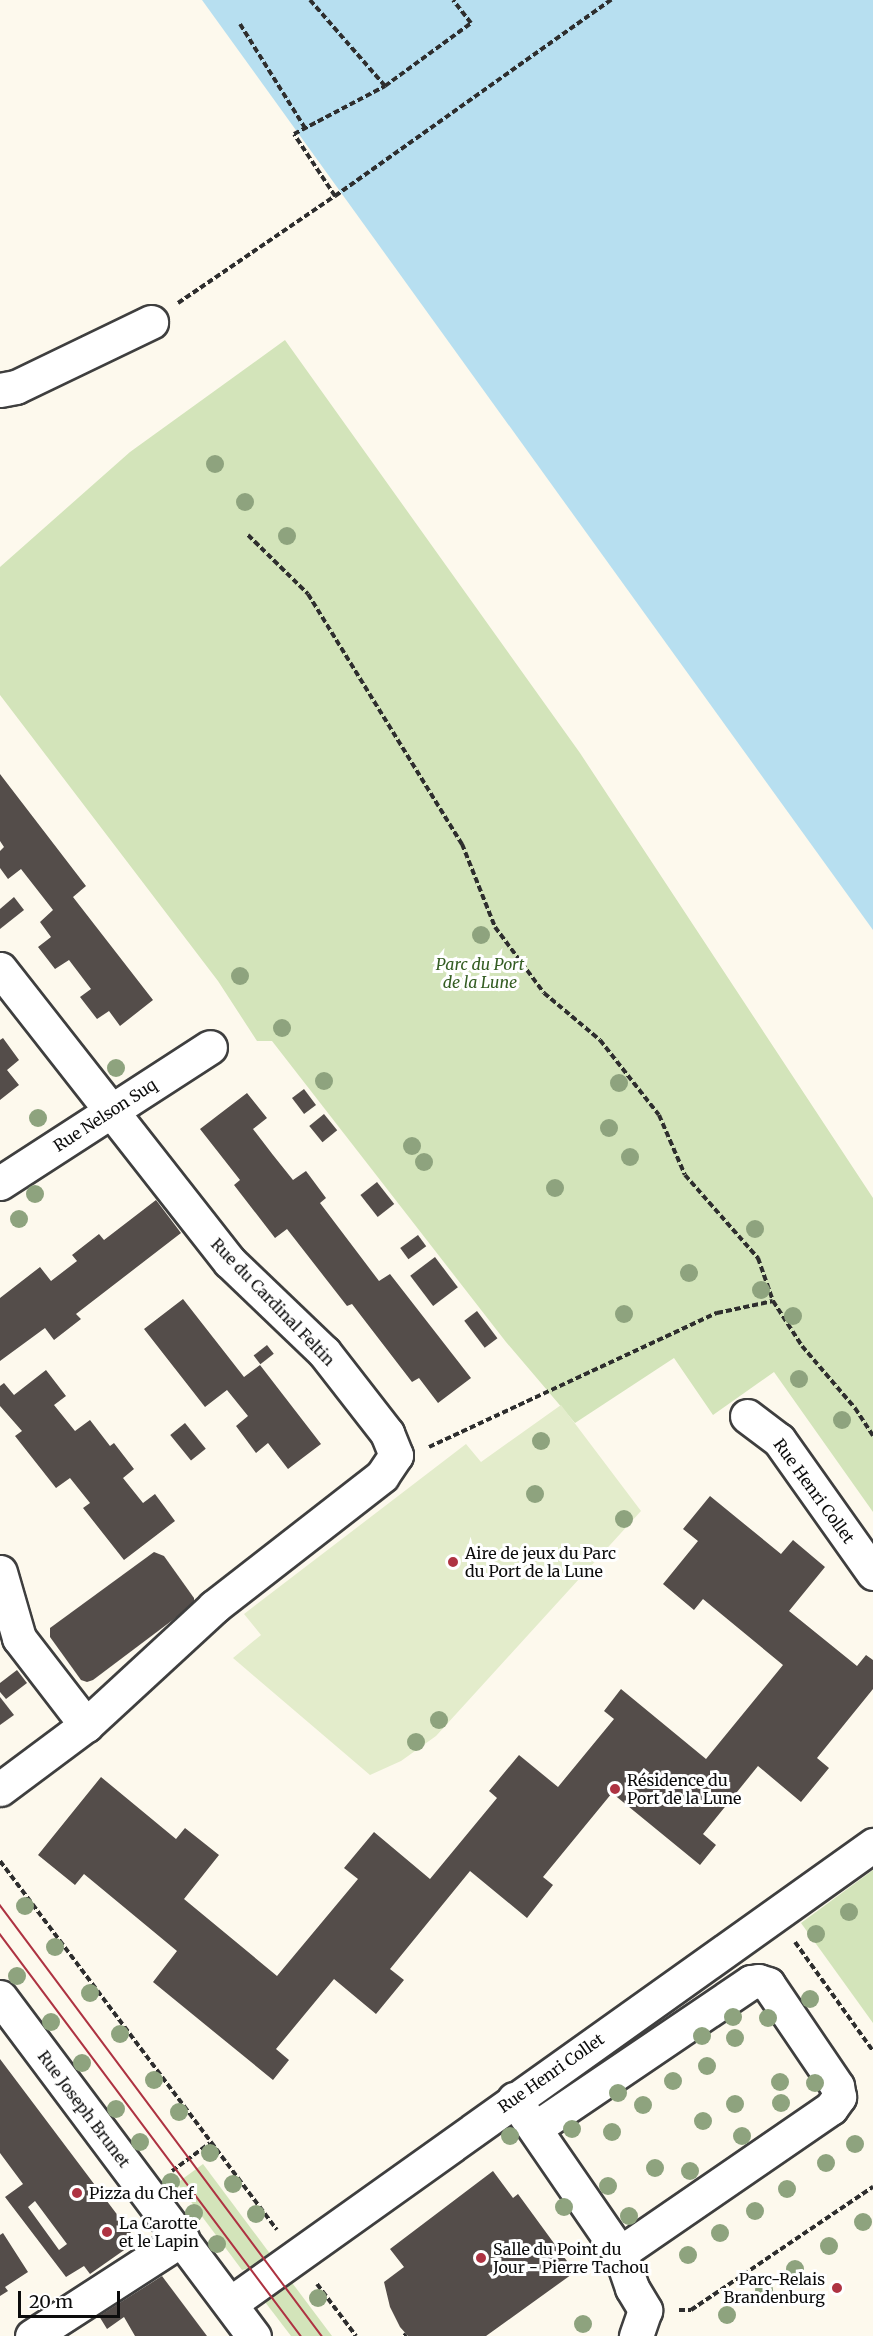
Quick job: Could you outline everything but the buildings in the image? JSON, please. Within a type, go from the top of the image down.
[{"type":"street","points":[[0,390],[16,387],[150,322]]},
{"type":"street","name":"Rue du Cardinal Feltin","points":[[0,969],[230,1262],[324,1352],[387,1433],[396,1455]]},
{"type":"street","name":"Rue Nelson Suq","points":[[0,1183],[210,1047]]},
{"type":"street","name":"Rue Henri Collet","points":[[747,1416],[779,1440],[873,1573]]},
{"type":"street","points":[[0,1789],[86,1725],[214,1607],[382,1476],[396,1455]]},
{"type":"street","points":[[0,1572],[19,1638],[86,1725]]},
{"type":"street","name":"Rue Henri Collet","points":[[231,2303],[514,2098],[776,1916],[873,1845]]},
{"type":"street","points":[[535,2128],[751,1982],[758,1981],[768,1984],[837,2086],[839,2097],[831,2108],[621,2253]]},
{"type":"street","name":"Rue Joseph Brunet","points":[[0,1997],[254,2336]]},
{"type":"street","points":[[514,2098],[621,2253],[641,2323]]},
{"type":"street","points":[[32,2336],[182,2239]]},
{"type":"path","points":[[310,0],[385,86]]},
{"type":"path","points":[[335,196],[294,134],[385,86],[471,23],[453,0]]},
{"type":"path","points":[[150,322],[335,196],[611,0]]},
{"type":"path","points":[[240,24],[305,128]]},
{"type":"path","points":[[248,535],[308,594],[462,844],[495,927],[544,993],[600,1041],[659,1115],[685,1175],[758,1258],[772,1301],[802,1346],[855,1408],[873,1436]]},
{"type":"path","points":[[396,1455],[418,1452],[717,1313],[772,1301]]},
{"type":"path","points":[[0,1861],[356,2336]]},
{"type":"path","points":[[776,1916],[873,2051]]},
{"type":"path","points":[[641,2323],[690,2310],[873,2187]]},
{"type":"green space","name":"Parc du Port de la Lune","points":[[285,340],[580,753],[873,1198],[873,1512],[774,1372],[713,1415],[674,1358],[575,1423],[506,1342],[272,1041],[257,1041],[218,981],[0,695],[0,567],[130,452]]},
{"type":"green space","name":"Aire de jeux du Parc du Port de la Lune","points":[[561,1405],[641,1511],[436,1736],[401,1761],[370,1775],[233,1658],[261,1635],[244,1614],[466,1444],[481,1462]]},
{"type":"green space","points":[[873,1870],[873,2023],[801,1923]]},
{"type":"green space","points":[[203,2164],[271,2255],[250,2268],[242,2270],[177,2183]]},
{"type":"green space","points":[[290,2280],[332,2336],[291,2336],[265,2302]]},
{"type":"water","points":[[202,0],[873,0],[873,930]]},
{"type":"tram line","points":[[0,1905],[322,2336]]},
{"type":"tram line","points":[[0,1934],[301,2336]]},
{"type":"place","name":"Aire de jeux du Parc du Port de la Lune","points":[[453,1562]]},
{"type":"place","name":"Résidence du Port de la Lune","points":[[615,1789]]},
{"type":"place","name":"Pizza du Chef","points":[[77,2193]]},
{"type":"place","name":"La Carotte et le Lapin","points":[[107,2232]]},
{"type":"place","name":"Salle du Point du Jour - Pierre Tachou","points":[[481,2258]]},
{"type":"place","name":"Parc-Relais Brandenburg","points":[[837,2288]]}]
